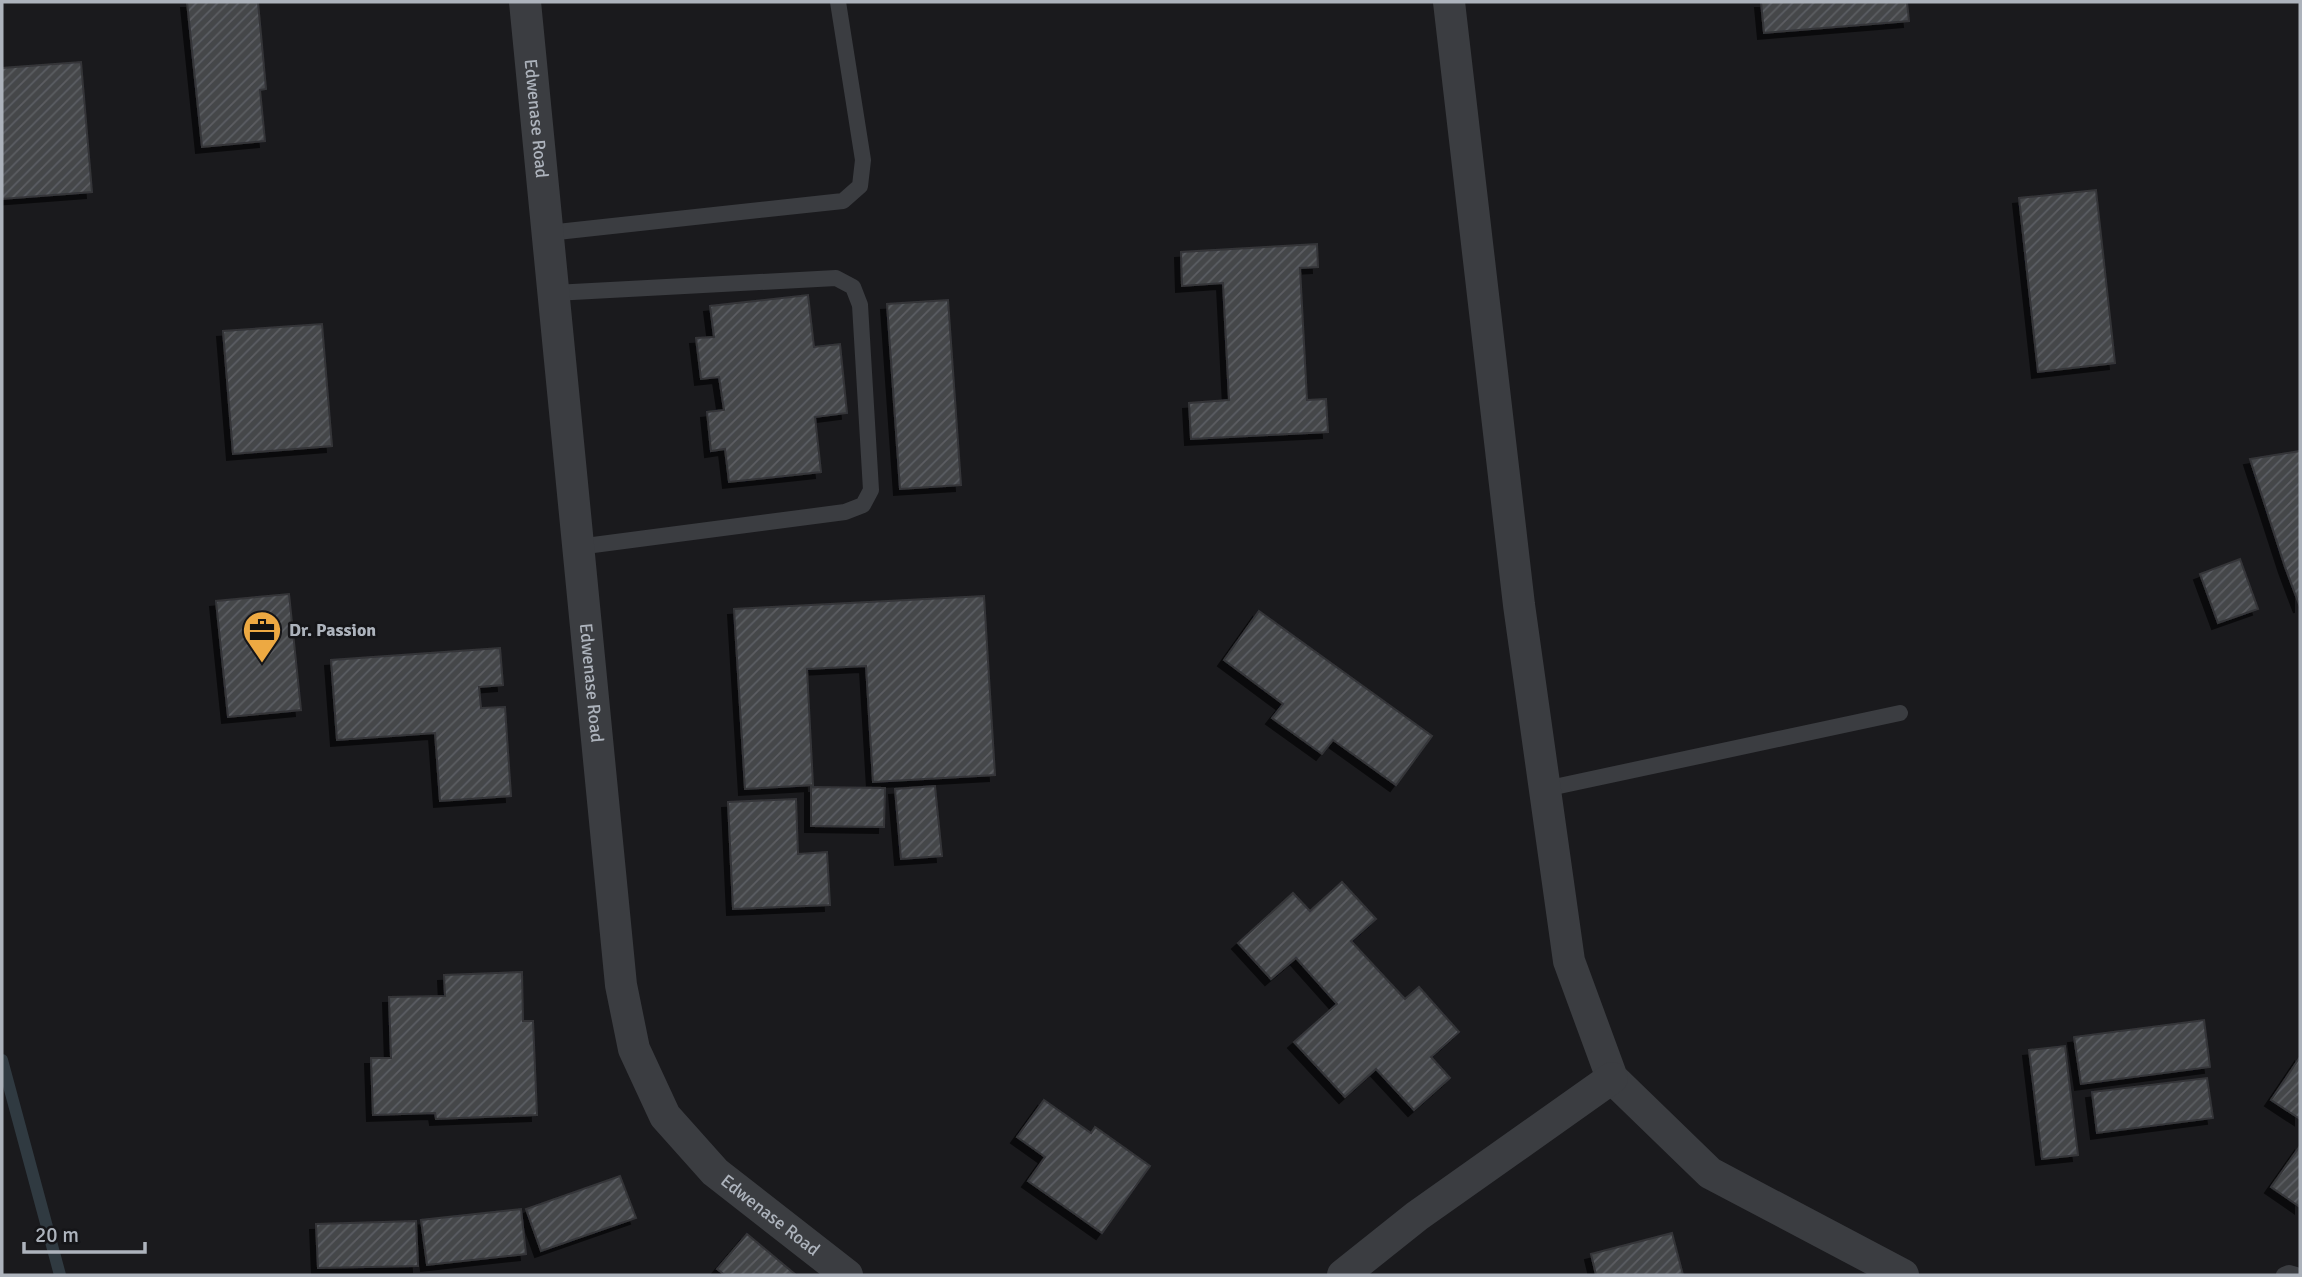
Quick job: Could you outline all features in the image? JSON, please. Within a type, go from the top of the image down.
[{"type":"street","name":"Edwenase Road","points":[[525,2],[621,985],[634,1049],[664,1116],[715,1172],[847,1275]]},
{"type":"street","points":[[1449,2],[1517,591],[1569,961],[1612,1077],[1710,1173],[1903,1275]]},
{"type":"street","points":[[1343,1275],[1417,1216],[1612,1077]]},
{"type":"lane","points":[[548,233],[843,201],[860,186],[863,160],[838,2]]},
{"type":"lane","points":[[554,293],[836,278],[853,287],[860,305],[871,490],[863,505],[845,512],[578,547]]},
{"type":"lane","points":[[1545,789],[1900,713]]},
{"type":"lane","points":[[2284,1275],[2297,1275]]},
{"type":"building","points":[[187,2],[258,2],[266,89],[260,90],[265,141],[202,147]]},
{"type":"building","points":[[1761,2],[1907,2],[1909,21],[1764,33]]},
{"type":"building","points":[[81,62],[92,192],[2,199],[2,68]]},
{"type":"building","points":[[2096,190],[2115,363],[2038,372],[2019,198]]},
{"type":"building","points":[[1317,244],[1318,267],[1300,268],[1307,400],[1326,399],[1328,432],[1191,439],[1189,403],[1229,400],[1223,283],[1182,286],[1181,252]]},
{"type":"building","points":[[808,295],[814,347],[840,344],[847,413],[815,417],[821,472],[729,482],[725,449],[711,451],[707,412],[724,410],[719,377],[701,379],[696,338],[714,337],[710,306]]},
{"type":"building","points":[[948,300],[961,485],[900,489],[887,304]]},
{"type":"building","points":[[322,324],[332,446],[233,454],[223,331]]},
{"type":"building","points":[[2300,451],[2300,607],[2250,459]]},
{"type":"building","points":[[2240,559],[2258,609],[2218,623],[2200,574]]},
{"type":"building","points":[[289,594],[301,710],[228,717],[216,601]]},
{"type":"building","points":[[984,596],[995,775],[873,782],[866,666],[807,669],[813,785],[745,789],[734,609]]},
{"type":"building","points":[[1259,611],[1432,736],[1396,785],[1333,740],[1322,754],[1272,718],[1283,704],[1224,660]]},
{"type":"building","points":[[500,648],[503,685],[479,687],[481,708],[505,707],[511,796],[440,801],[435,733],[337,740],[331,660]]},
{"type":"building","points":[[935,786],[942,856],[901,859],[895,789]]},
{"type":"building","points":[[811,787],[885,788],[884,827],[811,826]]},
{"type":"building","points":[[796,799],[798,854],[827,852],[830,905],[733,909],[728,802]]},
{"type":"building","points":[[1342,882],[1376,919],[1351,941],[1405,999],[1419,987],[1459,1032],[1431,1057],[1450,1078],[1414,1110],[1376,1069],[1345,1097],[1294,1042],[1337,1004],[1296,958],[1271,979],[1238,943],[1293,893],[1310,911]]},
{"type":"building","points":[[522,972],[523,1021],[533,1021],[537,1115],[436,1119],[435,1113],[373,1115],[371,1058],[391,1058],[389,997],[445,996],[444,975]]},
{"type":"building","points":[[2204,1020],[2210,1067],[2081,1084],[2074,1037]]},
{"type":"building","points":[[2065,1046],[2078,1155],[2042,1159],[2029,1050]]},
{"type":"building","points":[[2300,1057],[2300,1119],[2271,1100]]},
{"type":"building","points":[[2207,1078],[2213,1118],[2097,1133],[2092,1092]]},
{"type":"building","points":[[1044,1100],[1091,1133],[1095,1127],[1150,1166],[1102,1233],[1028,1181],[1045,1157],[1017,1137]]},
{"type":"building","points":[[2300,1146],[2300,1207],[2271,1187]]},
{"type":"building","points":[[620,1176],[636,1218],[541,1251],[526,1209]]},
{"type":"building","points":[[521,1209],[526,1254],[427,1265],[421,1220]]},
{"type":"building","points":[[416,1221],[418,1266],[318,1268],[316,1224]]},
{"type":"building","points":[[1672,1233],[1683,1275],[1596,1275],[1591,1254]]},
{"type":"building","points":[[747,1234],[796,1275],[725,1275],[717,1269]]},
{"type":"waterway","points":[[2,1060],[60,1275]]},
{"type":"place","name":"Dr. Passion","points":[[262,664]]}]
